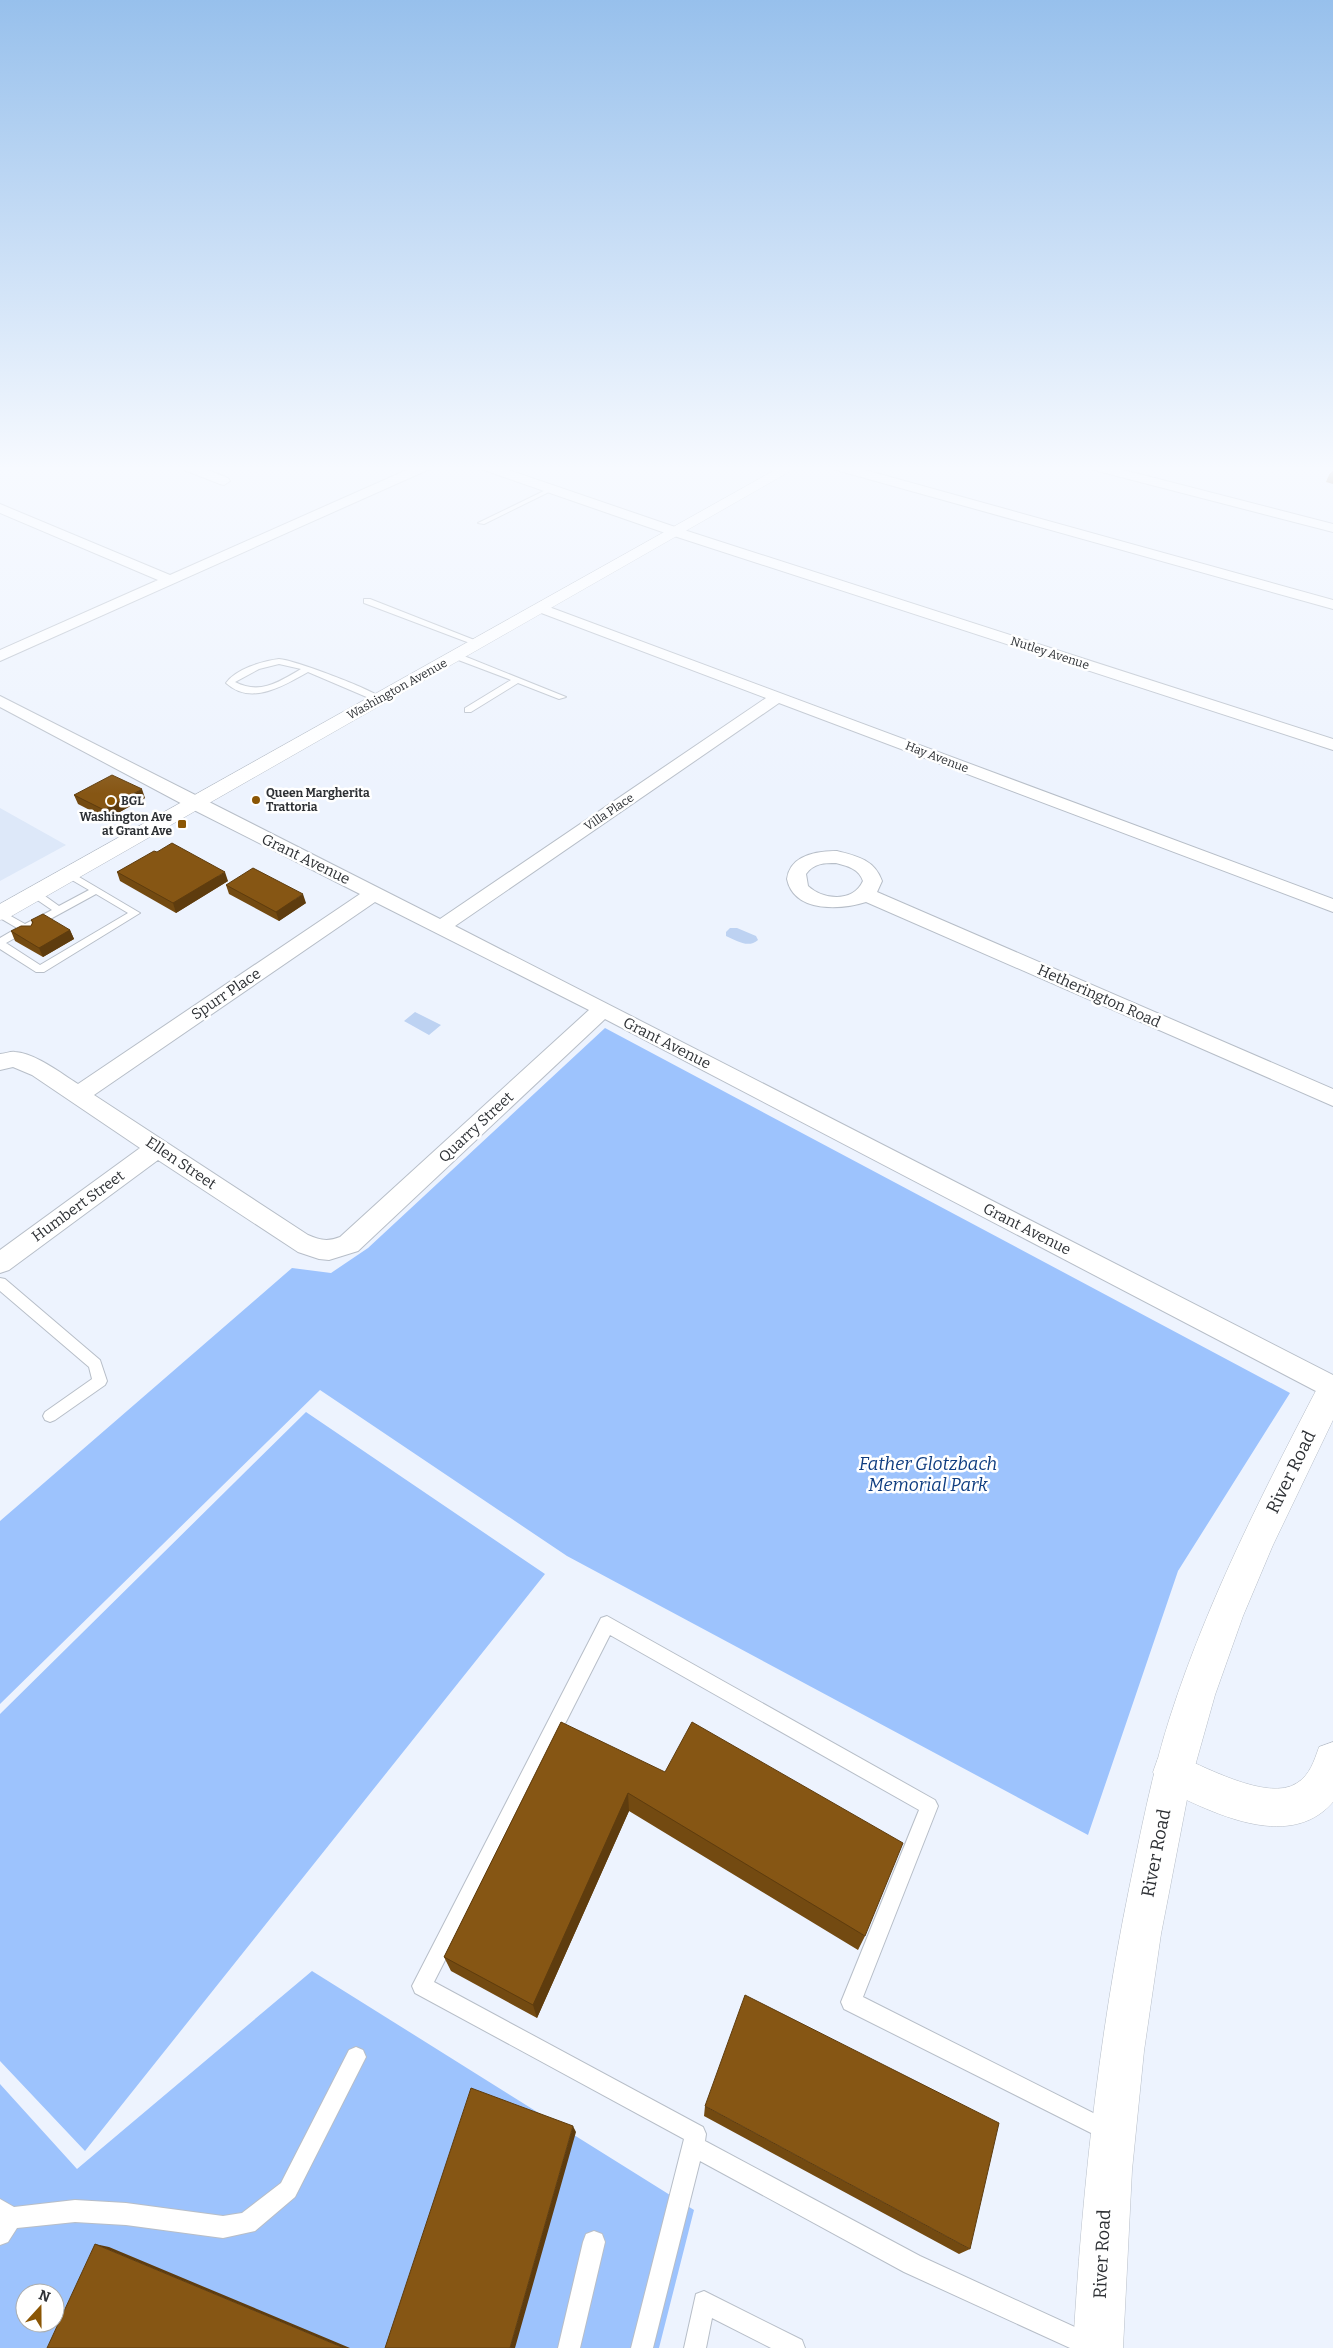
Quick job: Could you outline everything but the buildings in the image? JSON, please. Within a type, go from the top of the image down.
[{"type":"main road","name":"Washington Avenue","points":[[0,913],[600,575]]},
{"type":"main road","name":"River Road","points":[[1096,2348],[1107,2175],[1121,2053],[1137,1946],[1172,1772],[1195,1696],[1221,1623],[1283,1486],[1333,1388]]},
{"type":"main road","points":[[1172,1772],[1222,1796],[1252,1806],[1286,1808],[1311,1797],[1327,1780],[1333,1761]]},
{"type":"street","points":[[157,575],[170,580]]},
{"type":"street","points":[[0,656],[182,575]]},
{"type":"street","name":"Nutley Avenue","points":[[807,575],[1333,745]]},
{"type":"street","points":[[1229,575],[1332,603]]},
{"type":"street","name":"Hay Avenue","points":[[541,608],[1333,906]]},
{"type":"street","name":"Villa Place","points":[[441,927],[778,697]]},
{"type":"street","name":"Grant Avenue","points":[[0,701],[194,803],[603,1009],[1333,1388]]},
{"type":"street","name":"Spurr Place","points":[[78,1095],[375,893]]},
{"type":"street","name":"Hetherington Road","points":[[866,894],[1333,1098]]},
{"type":"street","name":"Quarry Street","points":[[349,1244],[603,1009]]},
{"type":"street","name":"Ellen Street","points":[[8,1061],[40,1070],[299,1242],[316,1250],[334,1251],[349,1244]]},
{"type":"street","name":"Humbert Street","points":[[0,1263],[157,1148]]},
{"type":"lane","points":[[367,601],[478,643]]},
{"type":"lane","points":[[456,656],[562,697]]},
{"type":"lane","points":[[308,669],[265,691],[254,693],[230,683],[234,679],[272,661],[288,661],[308,669],[379,699]]},
{"type":"lane","points":[[468,710],[516,680]]},
{"type":"lane","points":[[0,943],[40,970],[63,950],[135,912],[69,874]]},
{"type":"lane","points":[[0,943],[27,930],[96,890]]},
{"type":"lane","points":[[34,893],[59,910]]},
{"type":"lane","points":[[0,913],[27,930]]},
{"type":"lane","points":[[0,1283],[95,1364],[100,1381],[50,1416]]},
{"type":"lane","points":[[642,2348],[696,2134],[422,1986],[607,1624],[930,1806],[851,2002],[1112,2134]]},
{"type":"lane","points":[[4,2221],[75,2211],[126,2214],[223,2228],[247,2224],[288,2190],[356,2058]]},
{"type":"lane","points":[[693,2146],[912,2264],[1096,2348]]},
{"type":"lane","points":[[569,2348],[594,2242]]},
{"type":"lane","points":[[695,2348],[704,2302],[794,2348]]},
{"type":"shaded area","points":[[0,808],[66,845],[0,881]]},
{"type":"shaded area","points":[[730,928],[737,928],[756,936],[758,940],[754,943],[746,944],[726,936],[726,932]]},
{"type":"shaded area","points":[[415,1012],[441,1025],[429,1035],[404,1021]]},
{"type":"green space","name":"Father Glotzbach Memorial Park","points":[[605,1028],[1290,1393],[1178,1571],[1088,1835],[567,1556],[320,1390],[0,1704],[0,1521],[292,1268],[331,1273],[368,1248]]},
{"type":"green space","points":[[306,1412],[545,1574],[85,2151],[0,2061],[0,1714]]},
{"type":"green space","points":[[312,1971],[694,2210],[659,2348],[0,2348],[0,2084],[77,2169]]},
{"type":"place","name":"Queen Margherita Trattoria","points":[[256,800]]},
{"type":"place","name":"BGL","points":[[111,801]]},
{"type":"place","name":"Washington Ave at Grant Ave","points":[[182,824]]}]
